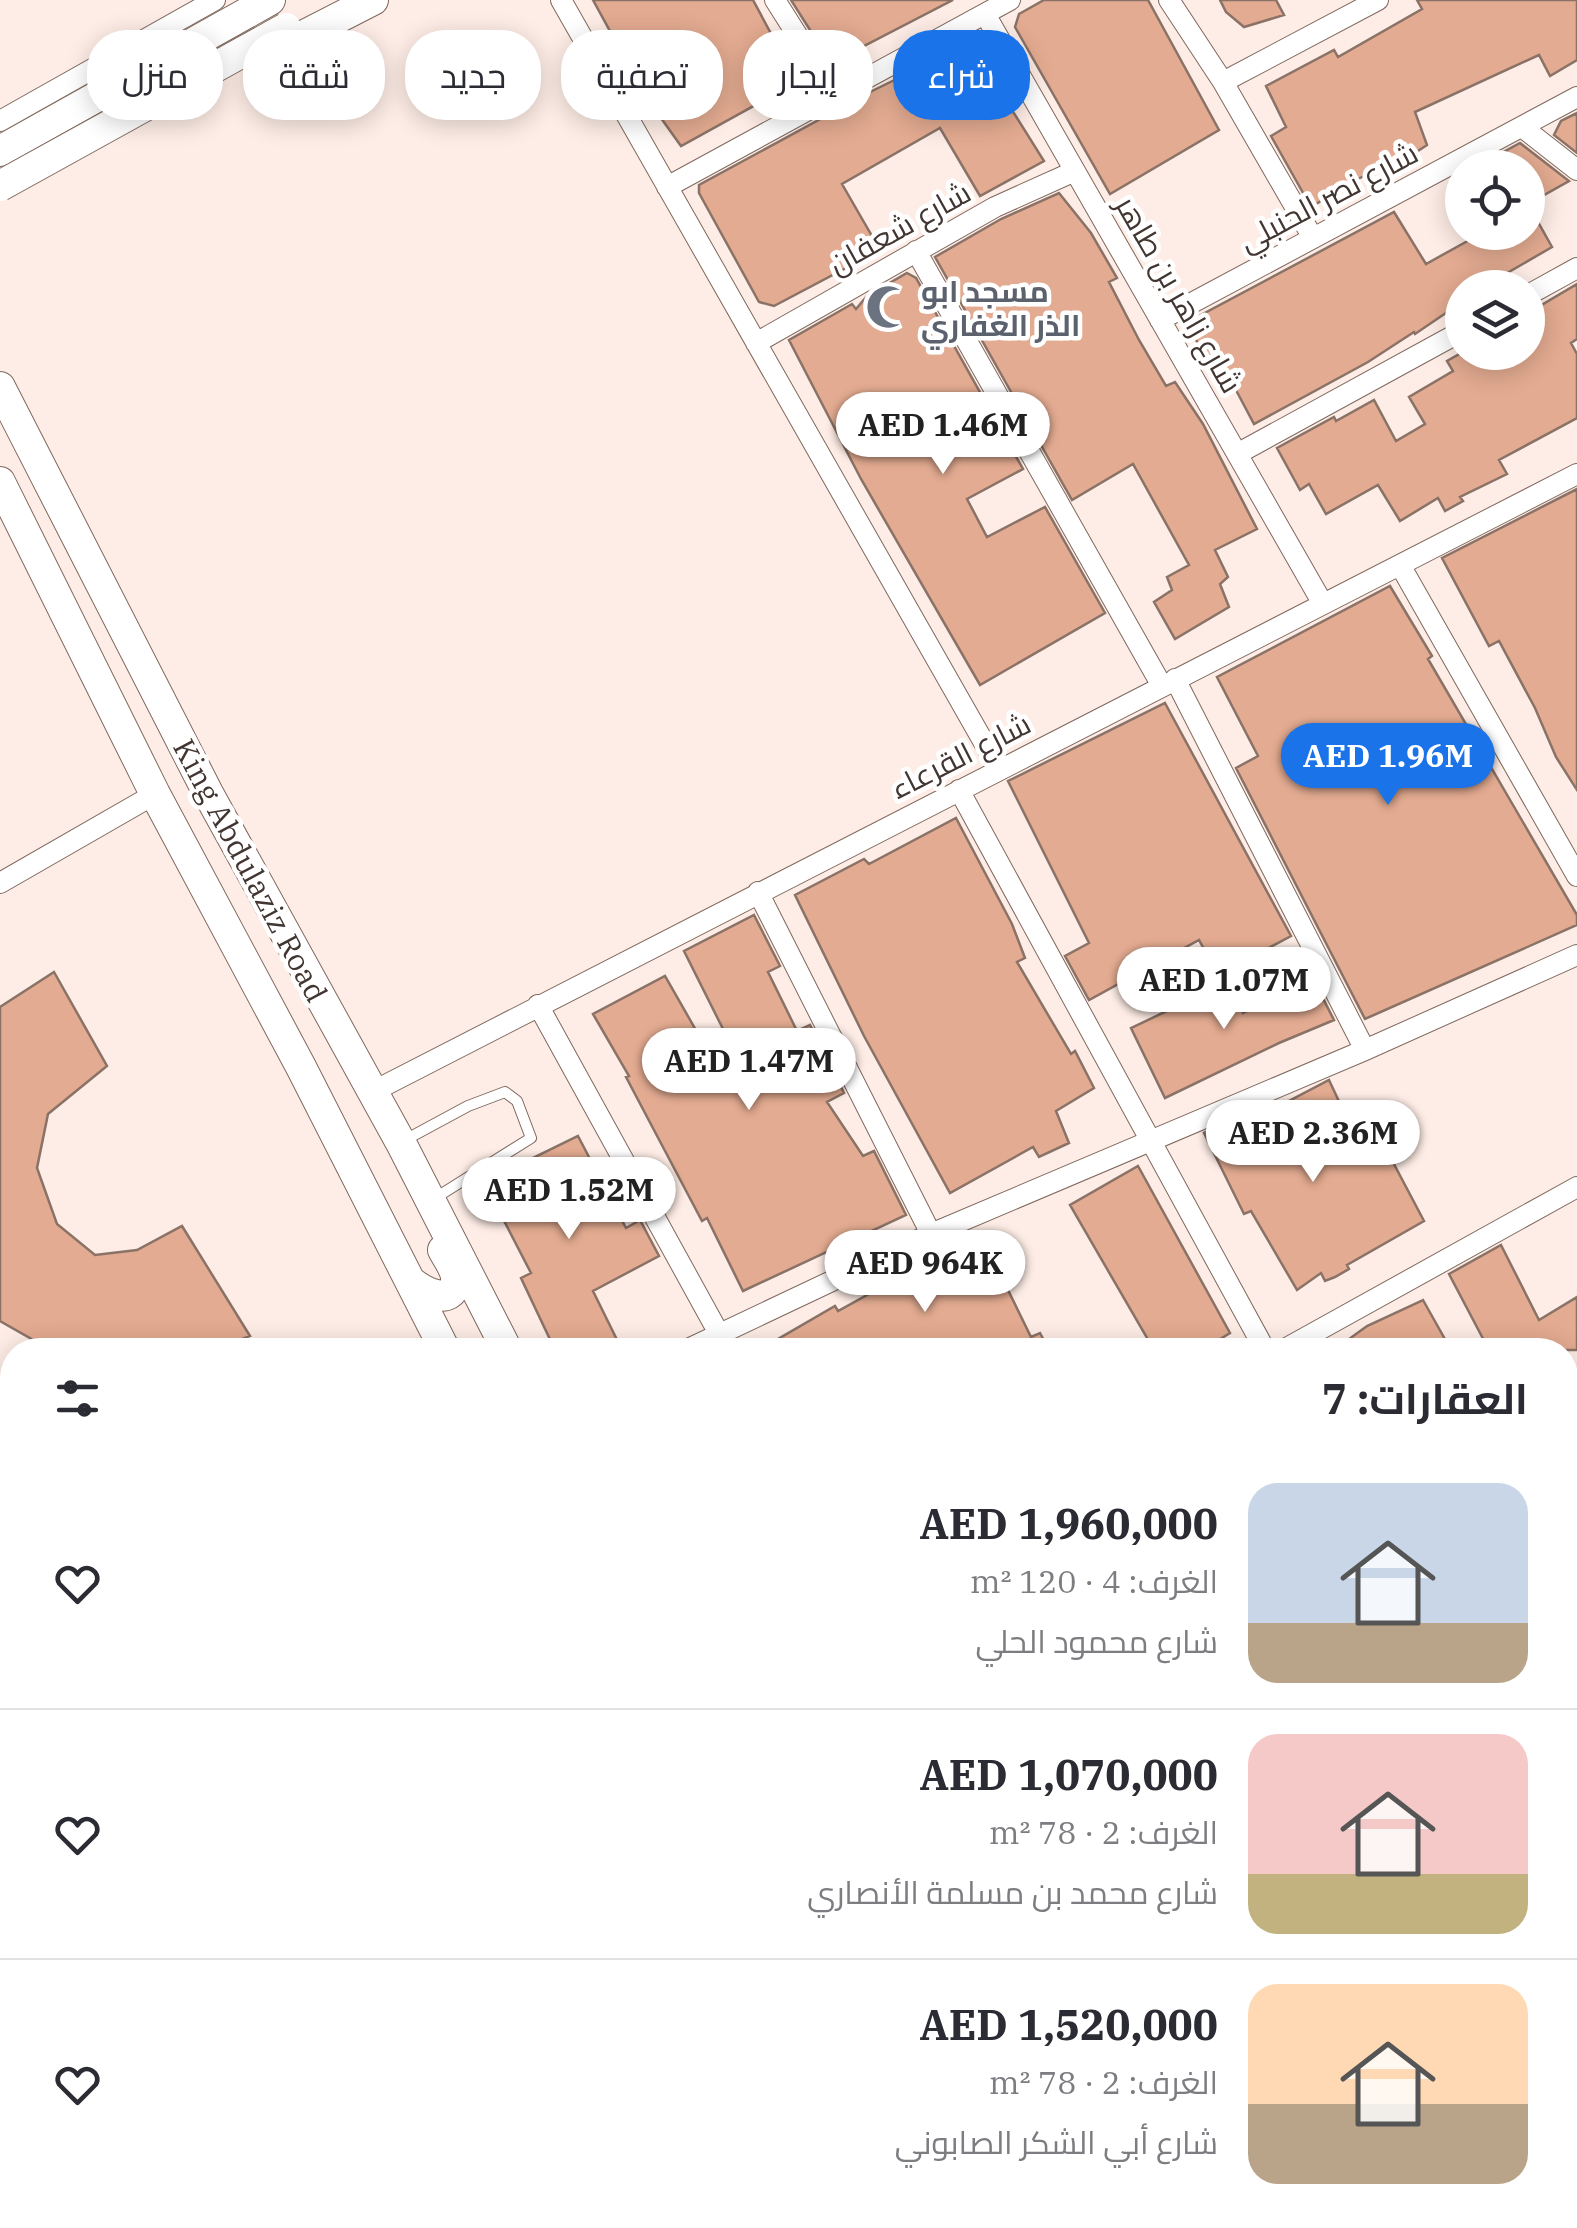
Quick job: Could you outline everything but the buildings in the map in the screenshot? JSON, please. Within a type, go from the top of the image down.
[{"type":"main road","points":[[0,132],[241,0]]},
{"type":"main road","points":[[0,151],[270,0]]},
{"type":"main road","points":[[1,188],[341,0]]},
{"type":"main road","points":[[1,188],[372,0]]},
{"type":"main road","name":"King Abdulaziz Road","points":[[0,387],[209,795],[431,1200],[501,1338]]},
{"type":"main road","name":"King Abdulaziz Road","points":[[0,482],[155,794],[410,1281],[433,1338]]},
{"type":"main road","points":[[311,982],[344,1062],[454,1271],[456,1282],[451,1291],[440,1296],[426,1294],[410,1281]]},
{"type":"street","points":[[0,121],[183,7],[214,0]]},
{"type":"street","points":[[560,0],[999,769]]},
{"type":"street","points":[[776,0],[795,30]]},
{"type":"street","points":[[873,75],[1010,0]]},
{"type":"street","points":[[1169,0],[1313,238]]},
{"type":"street","points":[[1222,82],[1364,3]]},
{"type":"street","name":"شارع زاهر بن طاهر","points":[[985,14],[1322,604]]},
{"type":"street","name":"شارع نصر الحنبلي","points":[[1160,320],[1577,97]]},
{"type":"street","points":[[667,187],[790,120]]},
{"type":"street","points":[[1522,126],[1577,170]]},
{"type":"street","name":"شارع شعفان","points":[[756,343],[995,207],[1075,171]]},
{"type":"street","points":[[916,251],[1168,683],[1366,1050]]},
{"type":"street","points":[[1545,286],[1577,268]]},
{"type":"street","points":[[1237,454],[1445,340]]},
{"type":"street","name":"شارع القرعاء","points":[[372,1092],[1577,474]]},
{"type":"street","points":[[1400,565],[1577,876]]},
{"type":"street","points":[[959,790],[1258,1338]]},
{"type":"street","points":[[0,883],[155,794]]},
{"type":"street","points":[[758,892],[931,1234]]},
{"type":"street","points":[[730,1338],[931,1234],[1366,1050],[1577,955]]},
{"type":"street","points":[[538,1005],[722,1338]]},
{"type":"street","points":[[1305,1338],[1577,1188]]},
{"type":"lane","points":[[400,1143],[480,1100],[505,1092],[516,1101],[531,1138],[431,1200]]},
{"type":"place","name":"مسجد ابو الذر الغفاري","points":[[888,307]]}]
